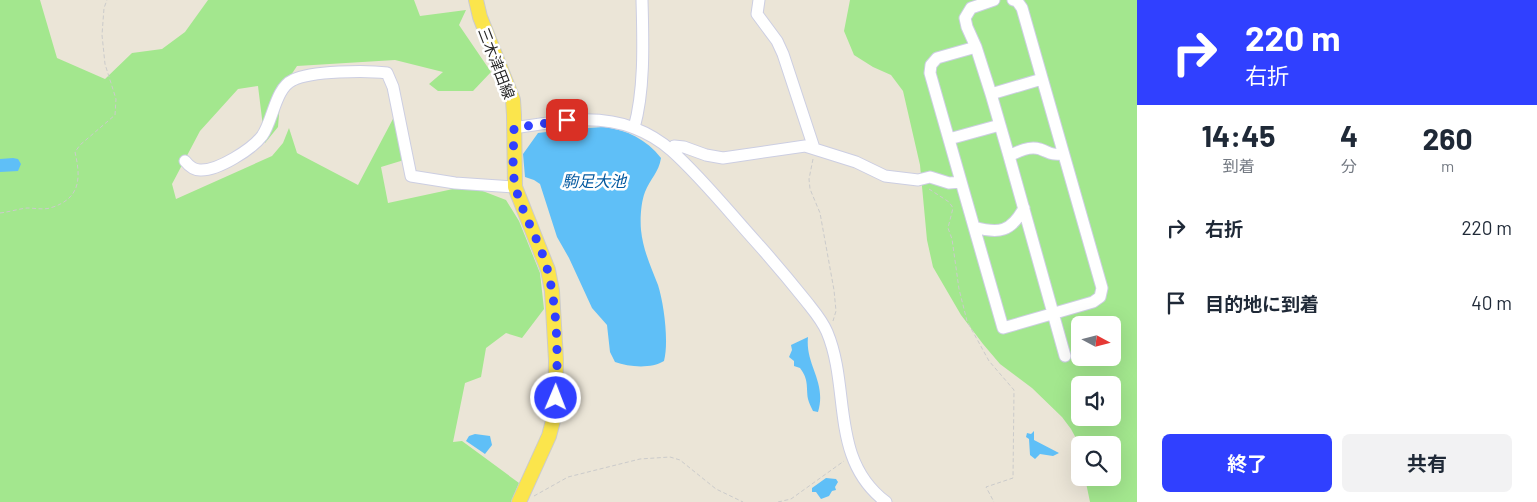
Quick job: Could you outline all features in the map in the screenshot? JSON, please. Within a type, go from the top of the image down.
[{"type":"main road","name":"三木津田線","points":[[476,0],[480,17],[513,100],[515,186],[548,270],[552,291],[556,360],[555,413],[549,436],[521,497]]},
{"type":"street","points":[[634,128],[638,114],[643,54],[642,0]]},
{"type":"street","points":[[759,0],[756,14],[777,41],[783,54],[814,148]]},
{"type":"street","points":[[994,0],[971,8],[965,18],[1000,125],[1065,356]]},
{"type":"street","points":[[976,47],[937,58],[931,64],[930,73],[1003,328],[1093,302],[1100,297],[1102,288],[1022,8],[1017,1],[1012,0]]},
{"type":"street","points":[[185,161],[191,168],[201,170],[216,167],[257,142],[264,133],[286,84],[293,80],[308,76],[374,71],[387,73],[393,87],[411,176],[455,182],[515,186]]},
{"type":"street","points":[[990,94],[1042,79]]},
{"type":"street","points":[[514,128],[567,120],[615,122],[634,128],[671,150],[697,175],[792,283],[827,331],[834,356],[850,452],[861,475],[874,493],[886,502]]},
{"type":"street","points":[[949,139],[1000,125]]},
{"type":"street","points":[[671,150],[674,146],[684,147],[706,155],[722,158],[805,146],[856,162],[885,176],[918,180],[930,177],[949,183],[961,182]]},
{"type":"street","points":[[1009,156],[1030,148],[1040,149],[1052,155],[1063,154]]},
{"type":"street","points":[[974,226],[998,232],[1005,229],[1019,217],[1024,208]]},
{"type":"path","points":[[0,213],[26,208],[50,208],[69,198],[78,186],[79,167],[75,152],[80,145],[115,115],[116,99],[106,64],[102,35],[104,8],[107,0]]},
{"type":"path","points":[[814,148],[809,180],[810,189],[820,213],[834,290],[835,318],[827,331]]},
{"type":"path","points":[[918,180],[949,202],[953,208],[948,228],[956,259],[958,289],[967,321],[989,361],[1014,390],[1013,478],[986,487],[994,502]]},
{"type":"path","points":[[778,502],[791,499],[842,463],[850,452]]},
{"type":"path","points":[[521,497],[534,496],[568,477],[640,459],[670,457],[680,460],[716,489],[742,502]]},
{"type":"green space","points":[[0,0],[40,0],[57,58],[105,79],[132,53],[162,49],[185,32],[208,0],[414,0],[420,16],[466,10],[459,25],[491,72],[473,91],[438,91],[429,84],[443,72],[395,60],[297,66],[281,90],[278,127],[265,143],[258,86],[238,89],[200,131],[172,184],[176,199],[272,156],[283,143],[289,128],[297,153],[358,185],[394,117],[404,160],[381,167],[388,203],[453,189],[480,190],[506,200],[519,221],[540,273],[544,309],[522,338],[506,333],[486,348],[481,377],[465,383],[453,442],[462,441],[519,483],[511,502],[0,502]]},
{"type":"green space","points":[[850,0],[1137,0],[1137,502],[1090,502],[1087,486],[1121,486],[1121,436],[1075,436],[1062,417],[1032,388],[1000,364],[961,315],[933,267],[927,240],[920,165],[903,91],[891,75],[873,67],[854,55],[844,31]]},
{"type":"water","name":"駒足大池","points":[[604,127],[636,136],[661,158],[645,192],[641,216],[644,244],[658,285],[665,323],[666,344],[664,361],[659,364],[633,366],[615,362],[610,352],[607,325],[592,308],[557,237],[540,184],[525,177],[523,154],[538,133]]},
{"type":"water","points":[[0,159],[18,159],[21,164],[18,171],[0,172]]},
{"type":"water","points":[[808,337],[808,347],[820,392],[818,412],[813,411],[809,402],[803,372],[800,368],[794,366],[794,361],[789,357],[792,350],[791,345]]},
{"type":"water","points":[[1034,431],[1034,440],[1059,453],[1053,456],[1040,454],[1035,459],[1030,455],[1029,439],[1026,437],[1027,433],[1031,434]]},
{"type":"water","points":[[475,434],[490,436],[492,445],[485,454],[466,441],[469,436]]},
{"type":"water","points":[[826,478],[836,479],[838,482],[835,487],[836,490],[832,491],[829,496],[821,499],[816,492],[812,492],[812,488]]},
{"type":"route","points":[[556,398],[555,323],[552,291],[548,270],[515,186],[514,128],[567,120]]}]
